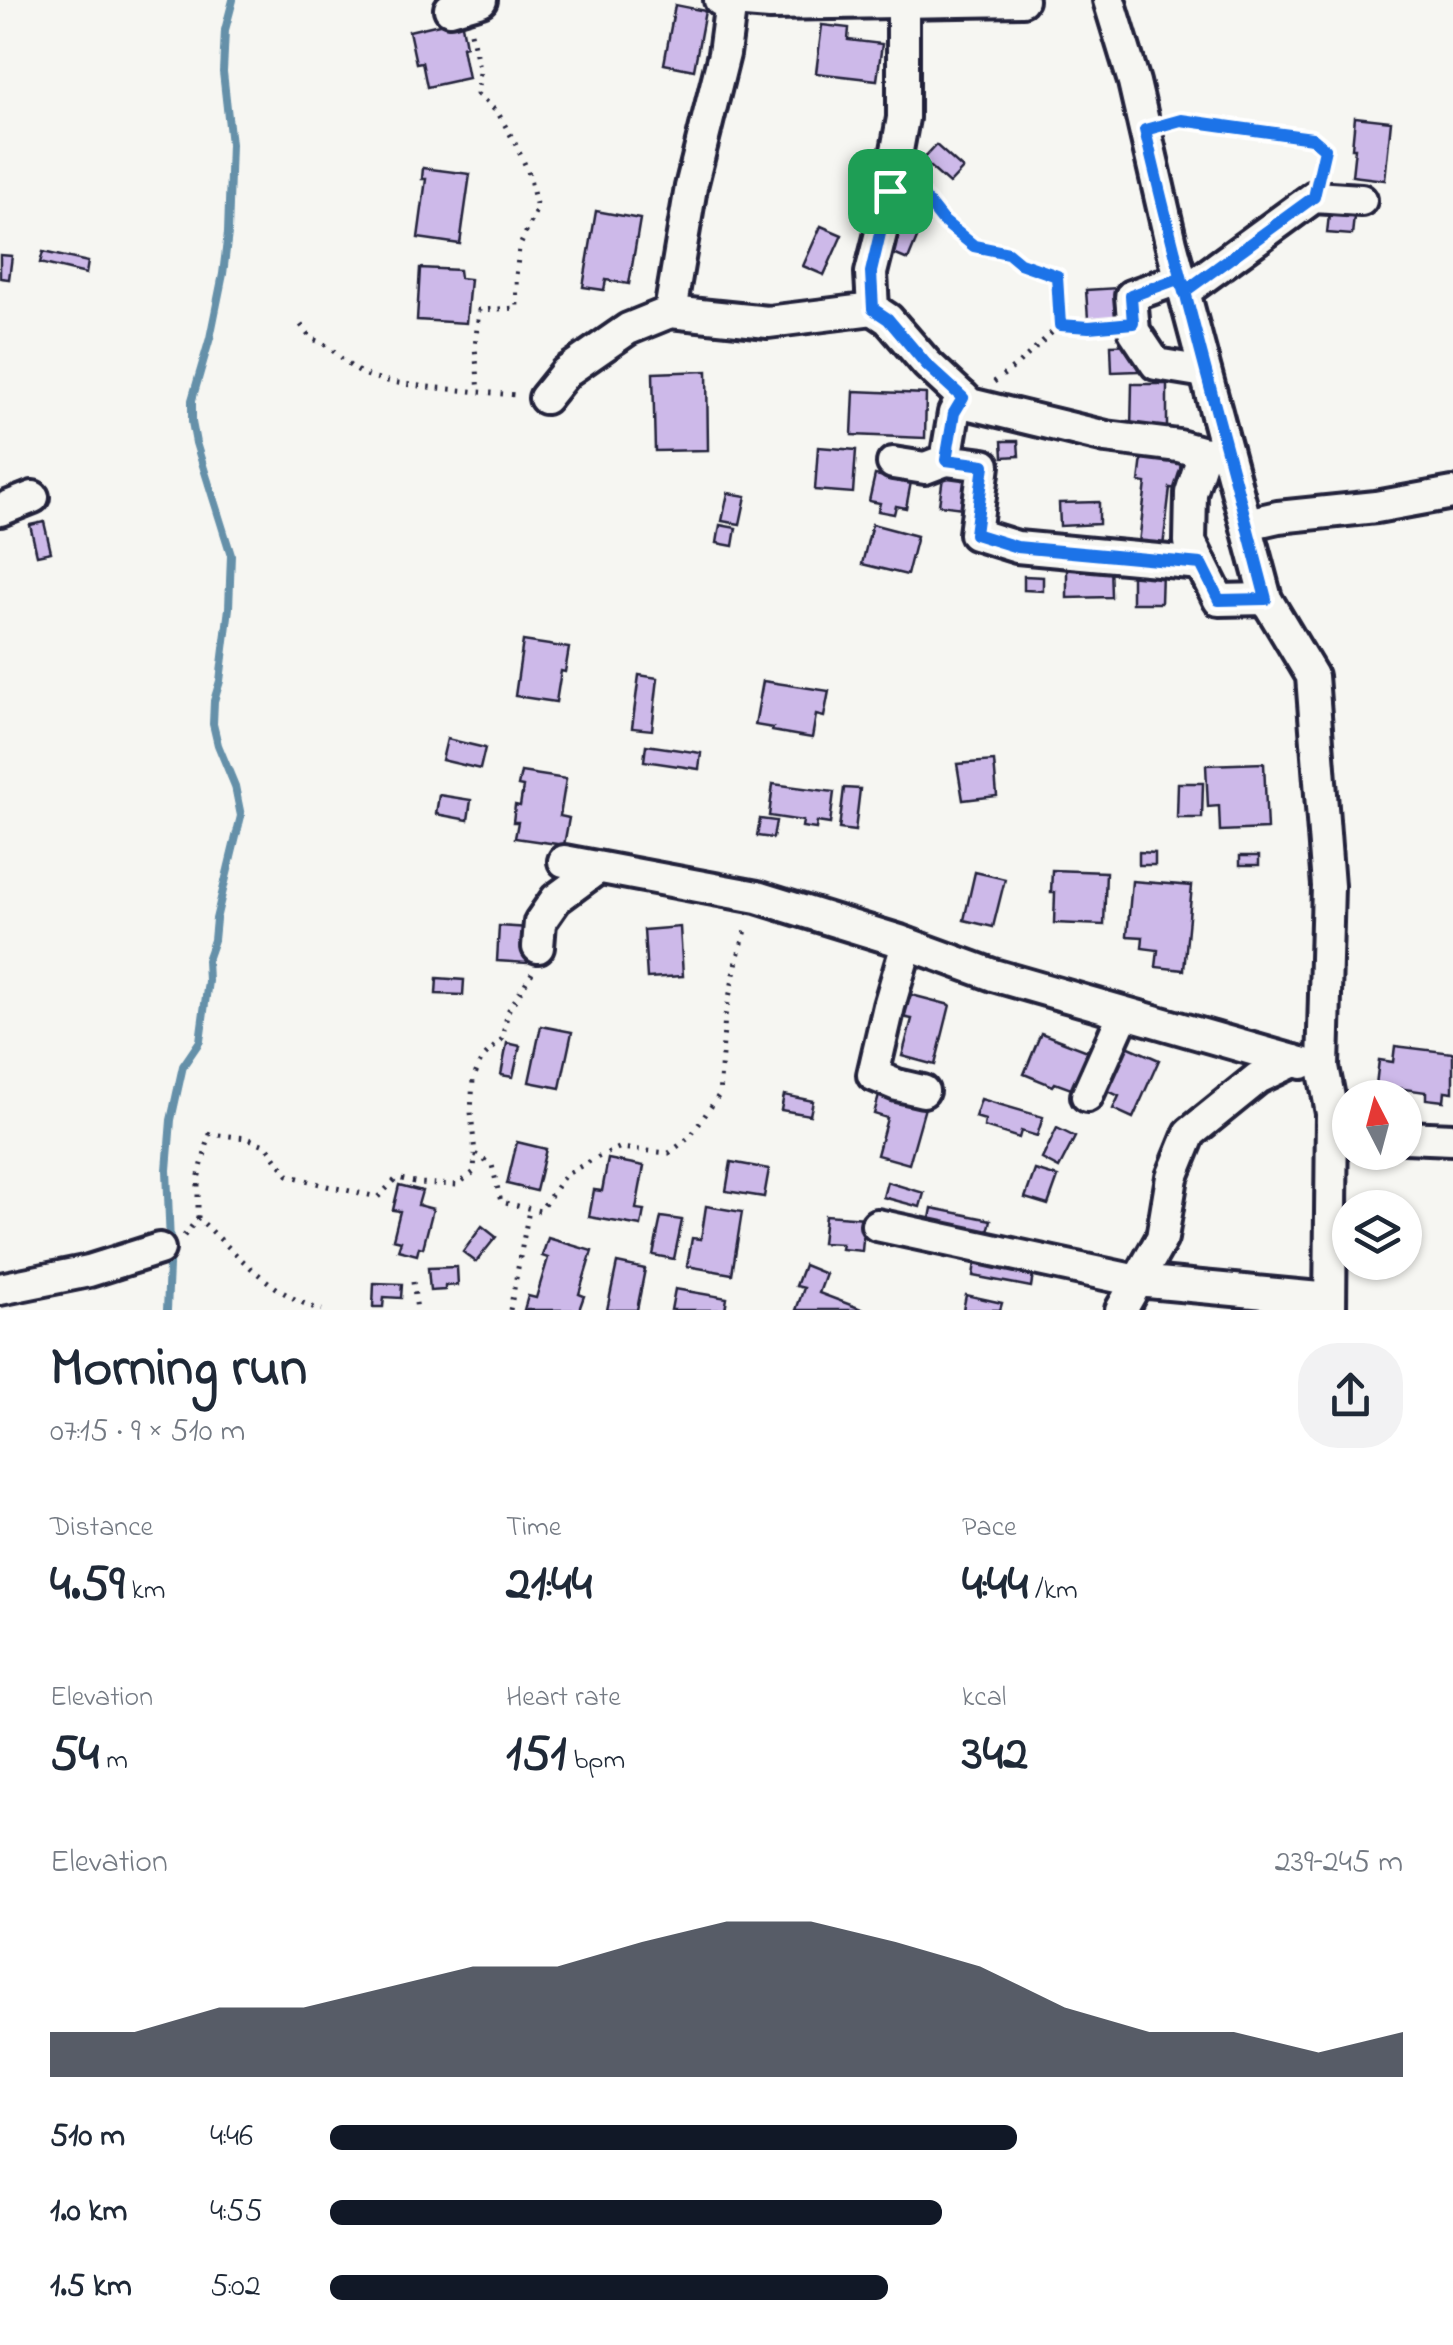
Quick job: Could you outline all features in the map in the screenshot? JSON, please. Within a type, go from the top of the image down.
[{"type":"street","points":[[450,9],[481,0]]},
{"type":"street","points":[[720,0],[770,4],[1022,0]]},
{"type":"street","points":[[1108,0],[1134,82],[1205,372],[1215,451],[1246,524],[1266,599],[1312,676],[1328,886],[1308,1064],[1332,1113]]},
{"type":"street","points":[[670,312],[691,187],[724,54],[731,1]]},
{"type":"street","points":[[873,309],[871,272],[903,118],[903,2]]},
{"type":"street","points":[[1205,372],[1156,364],[1134,331],[1131,296],[1182,285],[1314,197],[1361,200]]},
{"type":"street","points":[[545,398],[566,372],[628,329],[670,312],[768,322],[873,309],[888,319],[926,364],[966,401],[1106,436],[1215,451]]},
{"type":"street","points":[[946,460],[954,413],[966,401]]},
{"type":"street","points":[[1215,451],[1191,493],[1190,542],[1219,600],[1266,599]]},
{"type":"street","points":[[893,463],[925,468],[946,460],[984,465],[975,534],[1017,547],[1201,564]]},
{"type":"street","points":[[1246,524],[1376,507],[1453,492]]},
{"type":"street","points":[[0,510],[33,498]]},
{"type":"street","points":[[564,861],[757,897],[993,975],[1308,1064]]},
{"type":"street","points":[[538,947],[540,922],[556,899],[598,868]]},
{"type":"street","points":[[906,944],[873,1075],[923,1091]]},
{"type":"street","points":[[1087,1096],[1124,1013]]},
{"type":"street","points":[[1121,1310],[1162,1238],[1172,1177],[1190,1133],[1258,1078],[1308,1064]]},
{"type":"street","points":[[1422,1138],[1453,1139]]},
{"type":"street","points":[[877,1225],[1137,1280],[1330,1304],[1339,1170]]},
{"type":"street","points":[[0,1289],[89,1271],[159,1249]]},
{"type":"path","points":[[450,9],[466,16],[480,72],[476,94],[498,113],[514,141],[528,171],[537,208],[519,248],[517,308],[479,310],[475,348],[479,392]]},
{"type":"path","points":[[1145,130],[1181,120],[1312,138],[1325,149],[1314,197]]},
{"type":"path","points":[[890,191],[923,196],[942,220],[974,246],[1008,253],[1020,263],[1057,276],[1060,325]]},
{"type":"path","points":[[966,401],[1018,364],[1060,325],[1133,323]]},
{"type":"path","points":[[301,325],[312,339],[321,341],[358,372],[395,382],[545,398]]},
{"type":"path","points":[[475,1154],[492,1165],[501,1202],[540,1211],[565,1175],[594,1158],[619,1148],[669,1153],[690,1137],[720,1095],[725,1016],[738,956],[757,897]]},
{"type":"path","points":[[159,1249],[181,1240],[198,1218],[198,1179],[210,1134],[247,1138],[267,1146],[288,1175],[378,1197],[396,1178],[457,1184],[474,1172],[473,1080],[481,1060],[502,1039],[508,1011],[531,975],[538,947]]},
{"type":"path","points":[[510,1310],[529,1208]]},
{"type":"path","points":[[198,1218],[262,1278],[306,1306],[322,1310]]},
{"type":"path","points":[[413,1282],[416,1310]]},
{"type":"building","points":[[675,5],[705,11],[694,70],[664,64]]},
{"type":"building","points":[[461,19],[468,78],[427,87],[422,62],[416,63],[409,31]]},
{"type":"building","points":[[822,25],[849,28],[848,40],[882,44],[877,80],[816,73]]},
{"type":"building","points":[[1355,117],[1391,121],[1385,180],[1352,176]]},
{"type":"building","points":[[936,145],[963,169],[949,184],[922,160]]},
{"type":"building","points":[[423,168],[470,174],[460,244],[418,238],[426,179],[422,179]]},
{"type":"building","points":[[911,202],[923,206],[914,222],[904,216]]},
{"type":"building","points":[[596,211],[640,219],[629,284],[606,280],[604,290],[583,287]]},
{"type":"building","points":[[1329,215],[1354,217],[1352,235],[1327,233]]},
{"type":"building","points":[[897,221],[920,231],[908,260],[884,250]]},
{"type":"building","points":[[821,226],[842,235],[824,275],[803,266]]},
{"type":"building","points":[[43,252],[88,262],[86,274],[40,263]]},
{"type":"building","points":[[0,255],[12,256],[9,279],[0,278]]},
{"type":"building","points":[[420,268],[459,270],[460,278],[470,279],[466,323],[417,320]]},
{"type":"building","points":[[1118,288],[1120,317],[1088,319],[1086,290]]},
{"type":"building","points":[[1138,344],[1138,371],[1112,372],[1111,345]]},
{"type":"building","points":[[707,371],[708,450],[655,451],[653,373]]},
{"type":"building","points":[[1132,384],[1167,384],[1167,430],[1131,430]]},
{"type":"building","points":[[854,391],[926,394],[925,438],[852,435]]},
{"type":"building","points":[[1002,441],[1018,441],[1019,456],[1003,457]]},
{"type":"building","points":[[818,447],[856,450],[853,493],[815,490]]},
{"type":"building","points":[[1143,449],[1182,453],[1178,489],[1170,488],[1162,555],[1138,552],[1146,483],[1139,482]]},
{"type":"building","points":[[944,470],[976,474],[971,509],[939,505]]},
{"type":"building","points":[[875,475],[911,482],[906,508],[896,506],[894,514],[878,511],[880,503],[869,501]]},
{"type":"building","points":[[728,493],[746,496],[740,524],[722,521]]},
{"type":"building","points":[[1099,502],[1099,524],[1060,526],[1059,503]]},
{"type":"building","points":[[44,522],[51,552],[37,555],[30,525]]},
{"type":"building","points":[[872,524],[917,536],[907,575],[862,564]]},
{"type":"building","points":[[720,525],[736,528],[733,546],[717,543]]},
{"type":"building","points":[[1067,562],[1110,562],[1111,597],[1067,598]]},
{"type":"building","points":[[1132,570],[1162,571],[1161,603],[1132,603]]},
{"type":"building","points":[[1024,576],[1043,577],[1043,591],[1024,590]]},
{"type":"building","points":[[523,641],[569,648],[556,702],[515,696]]},
{"type":"building","points":[[639,675],[658,678],[652,730],[632,728]]},
{"type":"building","points":[[763,681],[829,691],[824,717],[816,715],[812,738],[755,725]]},
{"type":"building","points":[[447,739],[485,748],[480,769],[442,760]]},
{"type":"building","points":[[646,745],[701,753],[699,769],[644,761]]},
{"type":"building","points":[[994,761],[997,796],[963,800],[957,764]]},
{"type":"building","points":[[1264,763],[1267,829],[1220,831],[1219,806],[1208,807],[1206,765]]},
{"type":"building","points":[[521,772],[566,779],[560,816],[569,818],[564,845],[515,838],[518,822],[513,822],[515,805],[520,806]]},
{"type":"building","points":[[1178,783],[1203,783],[1202,818],[1177,818]]},
{"type":"building","points":[[773,784],[834,792],[830,824],[817,822],[816,829],[802,827],[803,821],[769,816]]},
{"type":"building","points":[[844,788],[860,789],[855,831],[839,829]]},
{"type":"building","points":[[439,795],[471,800],[468,820],[436,814]]},
{"type":"building","points":[[760,819],[776,821],[773,838],[757,836]]},
{"type":"building","points":[[1139,852],[1155,853],[1155,865],[1139,865]]},
{"type":"building","points":[[1240,856],[1259,856],[1259,865],[1240,865]]},
{"type":"building","points":[[1052,870],[1106,872],[1104,925],[1054,923]]},
{"type":"building","points":[[975,872],[1005,879],[993,927],[964,920]]},
{"type":"building","points":[[1132,881],[1192,886],[1184,970],[1156,967],[1158,950],[1142,948],[1143,937],[1127,936]]},
{"type":"building","points":[[499,926],[529,928],[527,963],[497,961]]},
{"type":"building","points":[[680,927],[683,976],[647,978],[644,930]]},
{"type":"building","points":[[437,978],[464,980],[463,995],[436,994]]},
{"type":"building","points":[[904,993],[950,1005],[935,1065],[902,1056],[912,1019],[897,1016]]},
{"type":"building","points":[[541,1026],[572,1032],[560,1088],[529,1082]]},
{"type":"building","points":[[1041,1033],[1098,1055],[1082,1093],[1024,1074]]},
{"type":"building","points":[[507,1043],[520,1046],[513,1077],[501,1075]]},
{"type":"building","points":[[1127,1046],[1159,1060],[1133,1118],[1113,1109],[1119,1096],[1106,1090]]},
{"type":"building","points":[[1395,1046],[1453,1053],[1453,1092],[1445,1091],[1444,1101],[1426,1099],[1422,1080],[1377,1080],[1379,1060],[1393,1062]]},
{"type":"building","points":[[880,1092],[926,1104],[909,1164],[877,1155],[887,1118],[874,1114]]},
{"type":"building","points":[[784,1095],[813,1101],[810,1115],[781,1110]]},
{"type":"building","points":[[981,1099],[1043,1117],[1037,1136],[1021,1131],[1019,1138],[984,1127],[985,1120],[975,1117]]},
{"type":"building","points":[[1057,1128],[1075,1137],[1059,1168],[1042,1159]]},
{"type":"building","points":[[517,1142],[546,1149],[536,1191],[507,1184]]},
{"type":"building","points":[[608,1159],[644,1166],[636,1209],[644,1210],[641,1226],[589,1217],[594,1190],[602,1191]]},
{"type":"building","points":[[731,1162],[769,1169],[764,1197],[726,1191]]},
{"type":"building","points":[[1035,1170],[1058,1177],[1048,1205],[1025,1198]]},
{"type":"building","points":[[887,1182],[924,1193],[920,1207],[883,1197]]},
{"type":"building","points":[[399,1185],[422,1191],[418,1205],[433,1209],[423,1248],[419,1247],[417,1255],[398,1250],[401,1241],[393,1239],[400,1211],[393,1210]]},
{"type":"building","points":[[706,1206],[742,1212],[732,1274],[687,1266],[692,1238],[701,1239]]},
{"type":"building","points":[[932,1208],[991,1220],[987,1236],[929,1224]]},
{"type":"building","points":[[825,1215],[865,1218],[862,1251],[822,1243]]},
{"type":"building","points":[[661,1217],[682,1220],[674,1259],[653,1255]]},
{"type":"building","points":[[482,1226],[496,1237],[476,1262],[463,1252]]},
{"type":"building","points":[[548,1238],[592,1251],[579,1294],[584,1296],[579,1310],[524,1310],[528,1296],[536,1298],[548,1258],[542,1256]]},
{"type":"building","points":[[975,1262],[1033,1274],[1031,1287],[973,1276]]},
{"type":"building","points":[[617,1263],[645,1269],[637,1310],[607,1310]]},
{"type":"building","points":[[804,1265],[826,1274],[819,1293],[864,1310],[796,1310],[804,1288],[796,1286]]},
{"type":"building","points":[[457,1267],[458,1285],[430,1291],[428,1268]]},
{"type":"building","points":[[374,1283],[402,1284],[401,1298],[384,1297],[383,1307],[373,1307]]},
{"type":"building","points":[[675,1289],[727,1298],[725,1310],[671,1310]]},
{"type":"building","points":[[966,1295],[1002,1303],[1000,1310],[963,1310]]},
{"type":"waterway","points":[[167,1310],[171,1120],[183,1066],[200,1041],[207,960],[241,816],[213,724],[229,608],[231,555],[192,422],[192,400],[210,338],[228,233],[231,144],[223,72],[225,30],[233,0]]},
{"type":"route","points":[[890,191],[871,272],[873,309],[888,319],[926,364],[963,398],[954,413],[946,460],[984,465],[975,534],[1017,547],[1201,564],[1219,600],[1266,599],[1180,278],[1145,130],[1181,120],[1312,138],[1325,149],[1314,197],[1184,292],[1180,278],[1131,296],[1133,323],[1060,325],[1057,276],[1020,263],[1008,253],[974,246],[942,220],[923,196],[890,191]]}]
